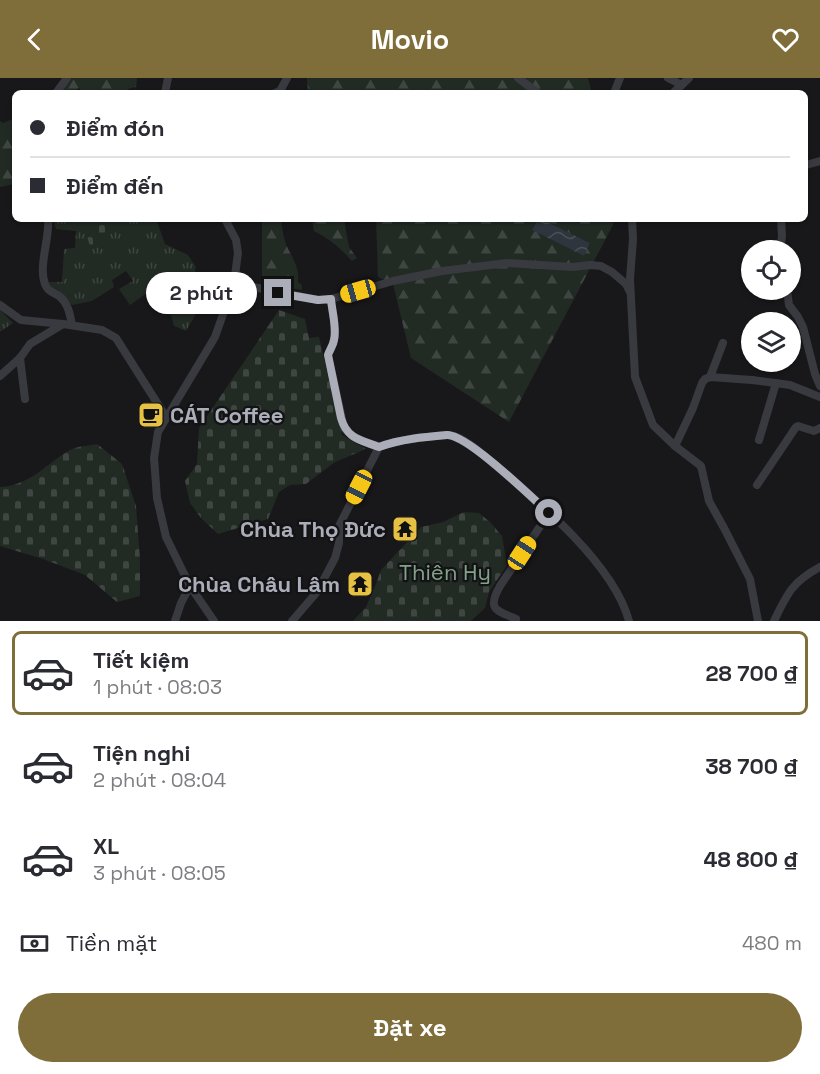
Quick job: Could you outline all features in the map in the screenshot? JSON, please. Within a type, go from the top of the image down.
[{"type":"street","points":[[518,78],[534,90]]},
{"type":"street","points":[[668,78],[681,85]]},
{"type":"street","points":[[676,90],[689,78]]},
{"type":"street","points":[[48,222],[43,278],[50,292],[59,296],[66,303],[69,309],[68,325]]},
{"type":"street","points":[[214,621],[190,586],[166,537],[157,498],[154,458],[158,432],[215,337],[234,283],[238,253],[236,240],[227,222]]},
{"type":"street","points":[[632,222],[630,294],[634,377],[653,424],[675,447],[701,466],[709,501],[750,579],[758,621]]},
{"type":"street","points":[[781,222],[781,240]]},
{"type":"street","points":[[234,283],[318,300],[331,299],[393,281],[442,271],[507,263],[573,267],[590,265],[602,266],[612,272],[626,285],[630,294]]},
{"type":"street","points":[[331,299],[335,336],[328,355],[344,428],[348,434],[379,447],[408,440],[454,435],[475,448],[549,513],[606,574],[626,610],[629,621]]},
{"type":"street","points":[[788,300],[789,305],[803,327],[820,386]]},
{"type":"street","points":[[0,305],[21,320],[102,330],[116,338],[166,417]]},
{"type":"street","points":[[2,371],[20,358],[30,344],[68,325]]},
{"type":"street","points":[[710,377],[723,343]]},
{"type":"street","points":[[20,358],[25,399]]},
{"type":"street","points":[[675,447],[702,382],[710,377],[790,385],[820,397]]},
{"type":"street","points":[[759,440],[776,383]]},
{"type":"street","points":[[757,485],[796,427],[814,431],[820,428]]},
{"type":"street","points":[[292,621],[317,592],[335,558],[339,543],[339,526],[379,447]]},
{"type":"street","points":[[516,620],[495,608],[494,599],[500,586],[549,513]]},
{"type":"street","points":[[774,621],[788,593],[797,582],[820,567]]},
{"type":"street","points":[[175,621],[190,586]]},
{"type":"green space","points":[[72,78],[137,78],[136,87],[128,90],[81,90],[79,88],[62,90]]},
{"type":"green space","points":[[307,78],[588,78],[591,90],[308,90]]},
{"type":"green space","points":[[12,119],[12,185],[0,187],[0,121],[3,123]]},
{"type":"green space","points":[[54,222],[157,222],[165,244],[188,255],[196,267],[190,294],[200,307],[186,331],[174,326],[171,315],[160,310],[151,290],[130,305],[119,289],[133,281],[126,271],[112,280],[114,287],[92,301],[72,305],[48,282],[62,282],[64,249],[75,248],[76,231],[56,229]]},
{"type":"green space","points":[[82,222],[104,222],[106,227],[104,246],[91,249]]},
{"type":"green space","points":[[262,222],[281,222],[285,241],[296,266],[298,282],[302,285],[302,290],[262,283]]},
{"type":"green space","points":[[312,222],[345,222],[349,247],[357,258],[352,261],[334,244],[314,231]]},
{"type":"green space","points":[[376,222],[536,222],[532,230],[584,256],[590,243],[547,222],[612,222],[613,225],[509,422],[411,358],[393,284],[378,277]]},
{"type":"green space","points":[[0,310],[13,323],[0,332]]},
{"type":"green space","points":[[279,310],[305,319],[309,338],[319,337],[342,435],[366,449],[335,462],[306,484],[290,485],[279,492],[268,519],[218,534],[201,518],[190,503],[185,481],[197,464],[199,428]]},
{"type":"green space","points":[[97,444],[122,464],[136,506],[140,596],[117,602],[85,575],[0,546],[0,487],[30,478],[73,449]]},
{"type":"green space","name":"Thiên Hy","points":[[464,512],[479,513],[502,536],[507,565],[489,592],[485,608],[471,621],[353,621],[366,607],[381,570],[421,527],[443,522]]},
{"type":"water","points":[[536,222],[547,222],[590,243],[584,256],[532,230]]},
{"type":"place","name":"CÁT Coffee","points":[[151,415]]},
{"type":"place","name":"Chùa Thọ Đức","points":[[405,529]]},
{"type":"place","name":"Chùa Châu Lâm","points":[[360,584]]},
{"type":"route","points":[[278,293],[318,300],[331,299],[335,336],[328,355],[341,418],[348,434],[379,447],[408,440],[454,435],[475,448],[549,513]]}]
